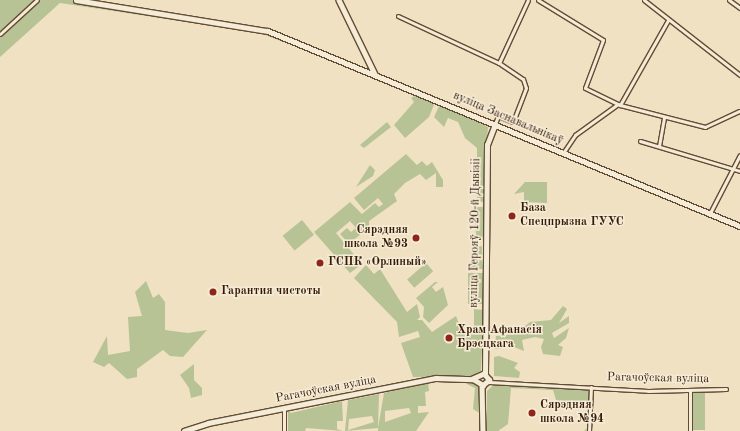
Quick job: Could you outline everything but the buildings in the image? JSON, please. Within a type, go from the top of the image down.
[{"type":"main road","name":"вуліца Заснавальнікаў","points":[[76,0],[250,26],[375,74],[740,226]]},
{"type":"main road","points":[[338,0],[375,74]]},
{"type":"main road","name":"вуліца Герояў 120-й Дывізіі","points":[[484,431],[487,146],[495,124]]},
{"type":"main road","name":"Рагачоўская вуліца","points":[[184,431],[436,378],[484,379]]},
{"type":"street","points":[[0,34],[38,0]]},
{"type":"street","points":[[499,63],[528,0]]},
{"type":"street","points":[[538,0],[603,40],[585,88],[619,105],[705,127],[740,111]]},
{"type":"street","points":[[644,0],[740,75]]},
{"type":"street","points":[[729,0],[740,8]]},
{"type":"street","name":"вуліца Заснавальнікаў","points":[[398,16],[499,63],[520,76],[526,85],[513,122],[498,116],[495,124]]},
{"type":"street","points":[[563,153],[575,135],[619,105],[668,20]]},
{"type":"street","points":[[659,146],[664,117]]},
{"type":"street","points":[[640,141],[740,171]]},
{"type":"street","points":[[710,214],[740,155]]},
{"type":"street","name":"Рагачоўская вуліца","points":[[484,379],[591,387],[690,391],[726,389]]},
{"type":"street","points":[[589,431],[591,387]]},
{"type":"street","points":[[690,391],[690,431]]},
{"type":"street","points":[[284,409],[284,431]]},
{"type":"green space","points":[[0,0],[76,0],[250,26],[286,39],[283,42],[260,33],[60,3],[0,57]]},
{"type":"green space","points":[[418,94],[435,102],[429,117],[405,138],[394,125],[414,102],[411,98]]},
{"type":"green space","points":[[440,104],[488,127],[483,202],[477,201],[477,148],[465,138],[458,122],[448,118],[444,127],[434,117]]},
{"type":"green space","points":[[387,122],[391,127],[364,148],[360,145]]},
{"type":"green space","points":[[406,154],[417,165],[422,161],[427,166],[432,162],[443,180],[443,187],[436,187],[436,173],[426,180],[420,174],[405,183],[394,194],[397,201],[369,221],[369,227],[349,244],[340,234],[347,228],[351,232],[356,228],[350,221],[336,233],[362,264],[350,273],[314,232],[350,202],[362,214],[375,203],[379,207],[383,204],[378,198],[364,210],[354,198]]},
{"type":"green space","points":[[370,165],[375,170],[373,176],[356,187]]},
{"type":"green space","points":[[525,182],[547,182],[547,203],[524,202],[524,192],[514,194]]},
{"type":"green space","points":[[475,207],[483,207],[484,240],[476,240]]},
{"type":"green space","points":[[302,220],[314,235],[295,250],[283,236]]},
{"type":"green space","points":[[482,246],[483,269],[468,269],[476,247]]},
{"type":"green space","points":[[426,263],[433,271],[414,288],[407,279]]},
{"type":"green space","points":[[366,265],[374,274],[380,269],[407,312],[417,304],[420,317],[417,320],[422,320],[432,332],[456,316],[462,332],[474,335],[474,309],[484,310],[481,371],[472,376],[413,377],[401,343],[420,337],[418,331],[399,337],[397,322],[354,278]]},
{"type":"green space","points":[[468,273],[483,273],[483,304],[468,304]]},
{"type":"green space","points":[[146,281],[153,298],[159,294],[165,302],[165,330],[188,333],[207,330],[183,357],[170,356],[163,350],[137,369],[137,377],[127,379],[109,363],[104,367],[93,362],[107,336],[108,355],[130,351],[128,317],[142,316],[135,292]]},
{"type":"green space","points":[[435,282],[438,282],[432,287],[436,292],[443,287],[448,305],[429,323],[423,317],[424,307],[416,298]]},
{"type":"green space","points":[[563,306],[567,309],[559,323],[569,316],[569,323],[552,333],[554,338],[569,328],[566,338],[558,345],[563,347],[560,356],[543,354],[541,347],[544,339],[535,337],[522,340],[524,351],[514,347],[494,349],[496,336],[516,334],[530,322],[551,320]]},
{"type":"green space","points":[[499,356],[518,363],[514,368],[520,372],[519,378],[494,376],[494,357]]},
{"type":"green space","points":[[194,364],[194,380],[202,388],[202,395],[191,398],[189,388],[180,375]]},
{"type":"green space","points":[[459,380],[473,382],[479,386],[481,414],[473,409],[475,388]]},
{"type":"green space","points":[[498,381],[590,388],[588,431],[584,431],[587,428],[588,405],[556,400],[553,390],[511,388],[508,424],[498,431],[486,431],[487,391]]},
{"type":"green space","points":[[428,382],[429,391],[425,392],[426,406],[418,406],[418,413],[429,412],[416,431],[378,431],[384,393],[419,383]],"holes":[[[409,408],[411,413],[385,422],[385,411]]]},
{"type":"green space","points":[[690,390],[705,390],[705,430],[690,430]]},
{"type":"green space","points":[[379,394],[378,428],[345,431],[348,400]],"holes":[[[372,416],[374,422],[348,430],[349,419]]]},
{"type":"green space","points":[[342,401],[343,421],[337,421],[337,429],[343,431],[306,428],[305,431],[288,431],[288,410],[291,413]]},
{"type":"place","name":"База Спецпрызна ГУУС","points":[[512,216]]},
{"type":"place","name":"Сярэдняя школа №93","points":[[416,238]]},
{"type":"place","name":"ГСПК «Орлиный»","points":[[320,263]]},
{"type":"place","name":"Гарантия чистоты","points":[[213,292]]},
{"type":"place","name":"Храм Афанасія Брэсцкага","points":[[449,338]]},
{"type":"place","name":"Сярэдняя школа №94","points":[[532,413]]}]
